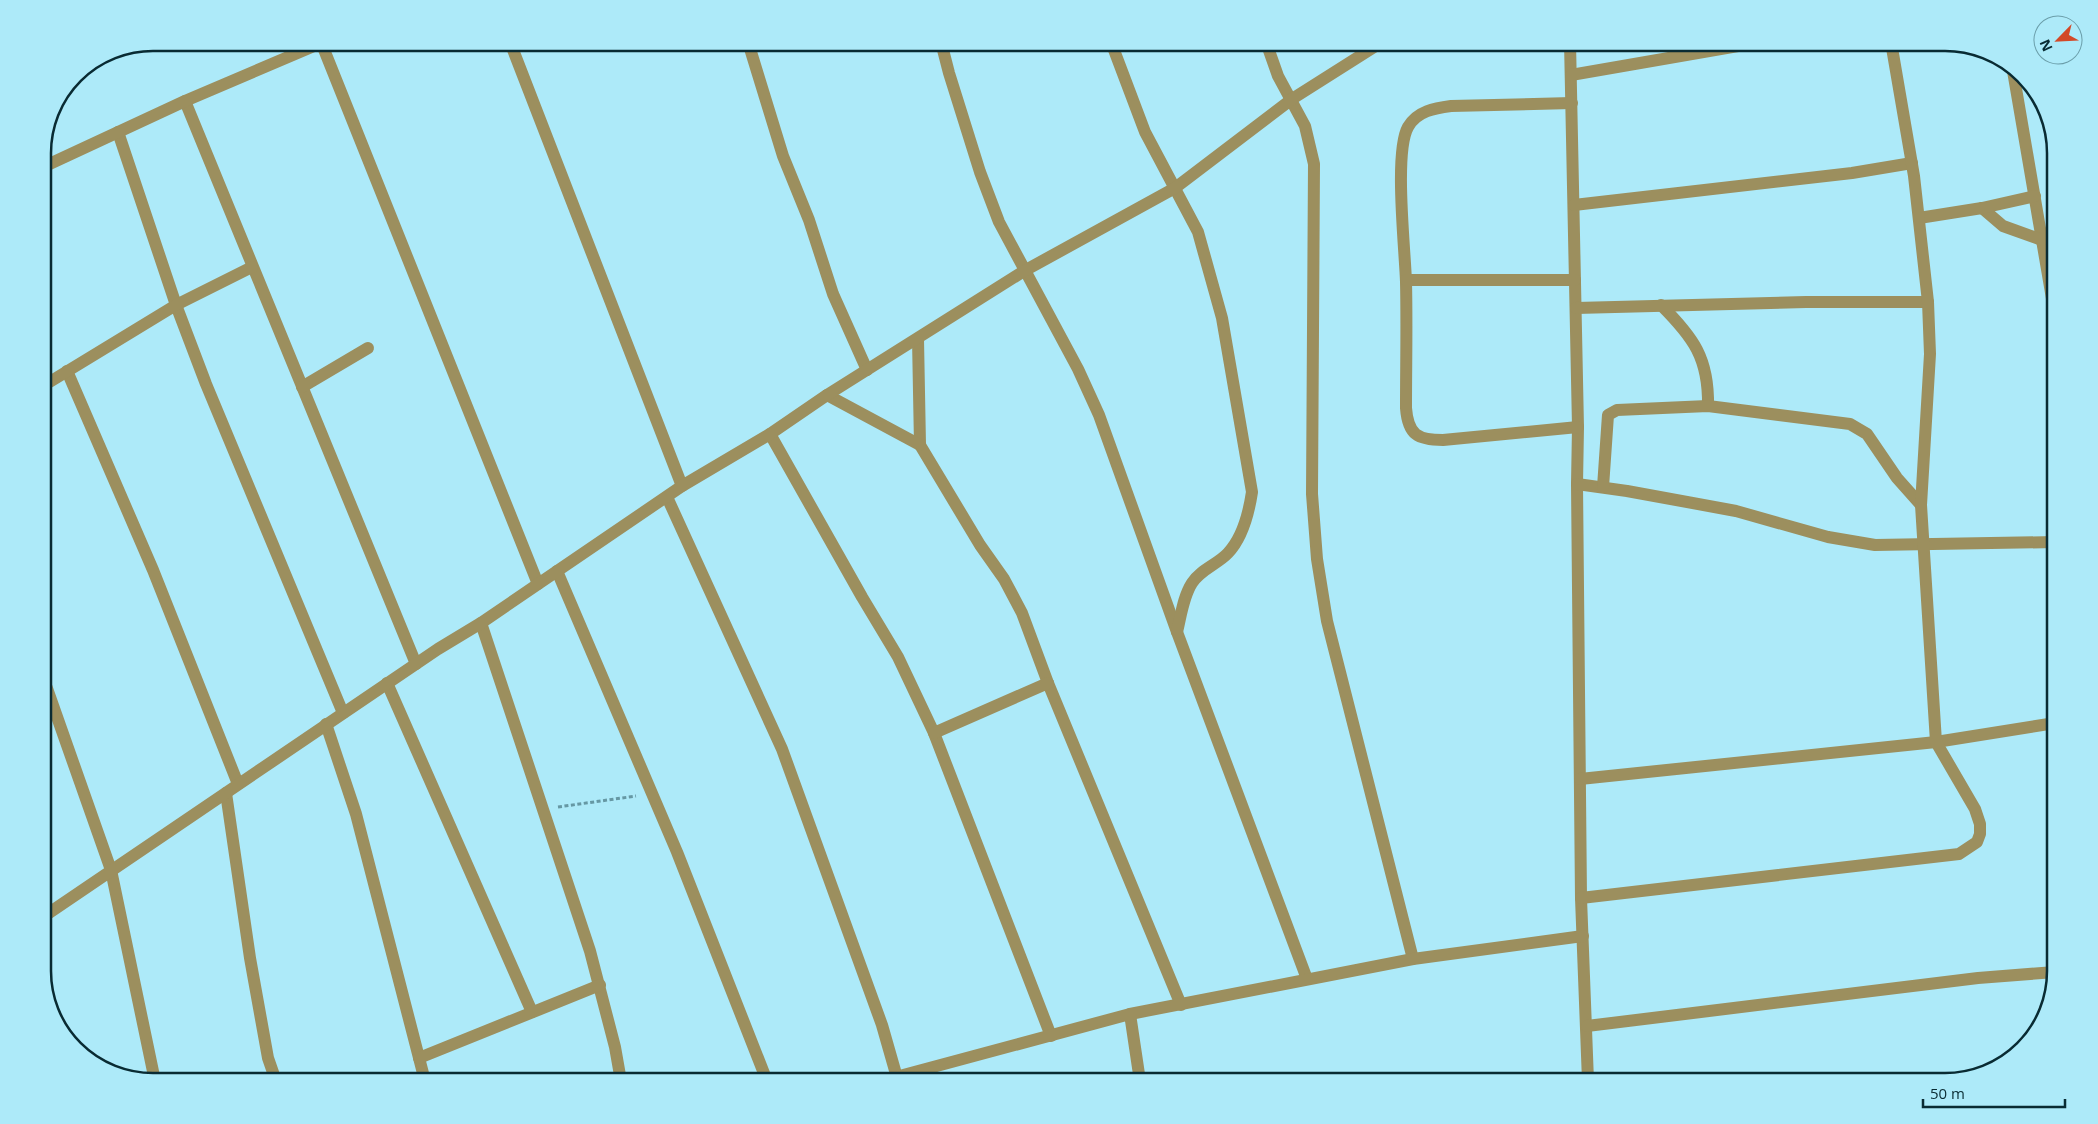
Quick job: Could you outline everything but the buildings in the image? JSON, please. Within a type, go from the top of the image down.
[{"type":"street","points":[[51,163],[185,100],[302,51]]},
{"type":"street","points":[[324,51],[538,584]]},
{"type":"street","points":[[513,51],[682,486]]},
{"type":"street","points":[[751,51],[784,156],[809,220],[833,294],[867,370]]},
{"type":"street","points":[[943,51],[980,172],[1000,222],[1024,271],[1078,369],[1099,415],[1177,632],[1307,979]]},
{"type":"street","points":[[1115,51],[1145,132],[1198,232],[1222,318],[1252,492],[1248,517],[1228,553],[1208,567],[1192,583],[1183,607],[1177,632]]},
{"type":"street","points":[[1269,51],[1278,76],[1305,126],[1314,164],[1312,494],[1317,559],[1327,621],[1413,959]]},
{"type":"street","points":[[51,911],[326,724],[481,623],[682,486],[770,434],[827,395],[1024,271],[1175,188],[1292,100],[1368,51]]},
{"type":"street","points":[[1570,51],[1578,427],[1581,898],[1588,1073]]},
{"type":"street","points":[[1571,75],[1709,51]]},
{"type":"street","points":[[1581,898],[1959,854],[1977,842],[1980,834],[1980,824],[1975,809],[1936,742],[1921,505],[1930,354],[1928,302],[1912,163],[1893,51]]},
{"type":"street","points":[[2014,79],[2047,269]]},
{"type":"street","points":[[185,100],[416,664]]},
{"type":"street","points":[[1572,103],[1451,106],[1429,110],[1411,122],[1404,137],[1401,179],[1406,280],[1406,408],[1408,422],[1414,433],[1425,440],[1443,440],[1578,427]]},
{"type":"street","points":[[118,132],[176,305],[206,384],[343,713]]},
{"type":"street","points":[[1574,205],[1852,173],[1912,163]]},
{"type":"street","points":[[1919,218],[1982,208],[2034,196]]},
{"type":"street","points":[[1982,208],[2003,226],[2042,240]]},
{"type":"street","points":[[51,381],[176,305],[252,267]]},
{"type":"street","points":[[1406,280],[1575,280]]},
{"type":"street","points":[[1576,308],[1661,305],[1928,302]]},
{"type":"street","points":[[1661,305],[1681,326],[1695,345],[1704,364],[1708,384],[1708,406]]},
{"type":"street","points":[[918,339],[920,445],[980,544],[1004,579],[1022,613],[1048,683],[1181,1005]]},
{"type":"street","points":[[302,387],[368,348]]},
{"type":"street","points":[[67,371],[152,570],[238,784]]},
{"type":"street","points":[[827,395],[920,445]]},
{"type":"street","points":[[1603,487],[1608,415],[1610,412],[1617,410],[1708,406],[1850,424],[1867,434],[1897,478],[1921,505]]},
{"type":"street","points":[[770,434],[898,657],[934,733],[1052,1036]]},
{"type":"street","points":[[1577,484],[1736,511],[1828,538],[1874,545],[2047,542]]},
{"type":"street","points":[[667,497],[782,749],[879,1017],[896,1073]]},
{"type":"street","points":[[557,571],[677,852],[763,1073]]},
{"type":"street","points":[[481,623],[600,985],[619,1073]]},
{"type":"street","points":[[387,683],[532,1012]]},
{"type":"street","points":[[934,733],[1048,683]]},
{"type":"street","points":[[51,700],[111,870],[153,1073]]},
{"type":"street","points":[[1580,778],[1936,742],[2047,723]]},
{"type":"street","points":[[326,724],[356,814],[423,1073]]},
{"type":"street","points":[[226,793],[258,1002],[268,1058],[273,1073]]},
{"type":"street","points":[[919,1073],[1130,1014],[1413,959],[1583,936]]},
{"type":"street","points":[[1587,1026],[1968,980],[2047,973]]},
{"type":"street","points":[[419,1058],[600,985]]},
{"type":"street","points":[[1130,1014],[1139,1073]]},
{"type":"path","points":[[542,809],[652,794]]}]
